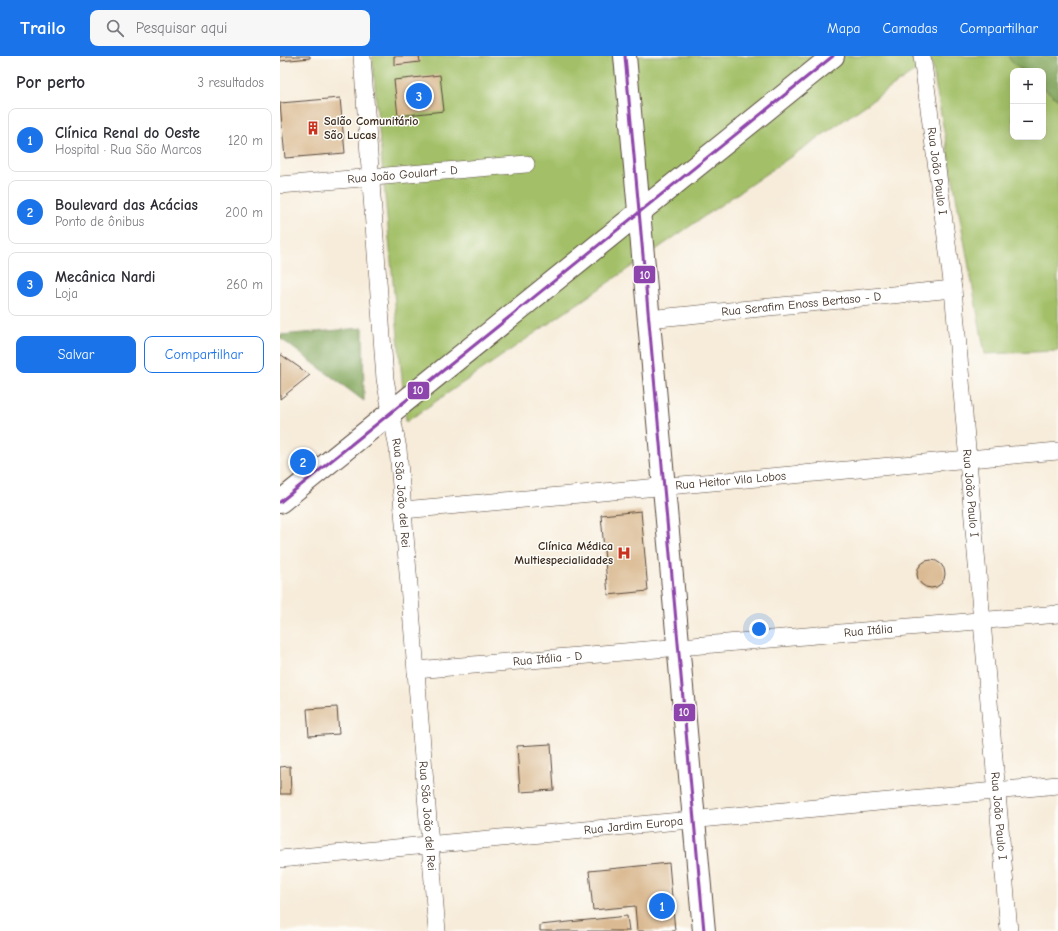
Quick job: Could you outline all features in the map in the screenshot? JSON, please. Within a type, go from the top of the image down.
[{"type":"street","name":"Rua São João del Rei","points":[[362,56],[385,379],[398,449],[437,931]]},
{"type":"street","points":[[625,56],[704,931]]},
{"type":"street","points":[[280,502],[833,56]]},
{"type":"street","name":"Rua João Paulo I","points":[[922,56],[953,289],[1009,931]]},
{"type":"street","name":"Rua João Goulart - D","points":[[280,185],[526,164]]},
{"type":"street","name":"Rua Serafim Enoss Bertaso - D","points":[[648,319],[953,289]]},
{"type":"street","name":"Rua Heitor Vila Lobos","points":[[403,510],[1058,452]]},
{"type":"street","name":"Rua Itália","points":[[678,647],[1058,614]]},
{"type":"street","name":"Rua Itália - D","points":[[416,670],[678,647]]},
{"type":"street","name":"Rua Jardim Europa","points":[[280,858],[1058,785]]},
{"type":"green space","points":[[372,56],[1008,56],[1011,61],[1019,68],[1010,68],[1010,140],[1046,140],[1046,90],[1058,100],[1058,351],[985,354],[931,60],[406,422]]},
{"type":"green space","points":[[1008,56],[1058,56],[1058,100],[1046,90],[1046,68],[1019,68]]},
{"type":"green space","points":[[363,328],[364,401],[280,338],[280,335]]},
{"type":"building","points":[[280,56],[310,56],[310,58],[280,61]]},
{"type":"building","points":[[394,56],[419,56],[420,62],[394,65]]},
{"type":"building","points":[[440,75],[444,111],[398,116],[394,80]]},
{"type":"building","name":"Salão Comunitário São Lucas","points":[[340,98],[345,153],[285,158],[280,103]]},
{"type":"building","points":[[280,354],[310,375],[280,399]]},
{"type":"building","name":"Clínica Médica Multiespecialidades","points":[[641,511],[648,591],[608,595],[601,515]]},
{"type":"building","points":[[931,560],[941,564],[945,574],[941,584],[931,588],[921,584],[917,574],[921,564]]},
{"type":"building","points":[[337,707],[339,734],[309,736],[307,709]]},
{"type":"building","points":[[551,744],[554,790],[520,792],[517,746]]},
{"type":"building","points":[[290,766],[291,794],[280,794],[280,767]]},
{"type":"building","points":[[669,863],[675,931],[637,931],[635,906],[593,910],[589,871]]},
{"type":"building","points":[[627,916],[629,931],[540,931],[540,925]]},
{"type":"transit line","name":"10","points":[[625,56],[704,931]]},
{"type":"transit line","name":"10","points":[[280,502],[833,56]]},
{"type":"place","name":"Mecânica Nardi","points":[[419,96]]},
{"type":"place","name":"Salão Comunitário São Lucas","points":[[313,128]]},
{"type":"place","name":"Boulevard das Acácias","points":[[303,462]]},
{"type":"place","name":"Clínica Médica Multiespecialidades","points":[[624,553]]},
{"type":"place","name":"Clínica Renal do Oeste","points":[[662,906]]}]
